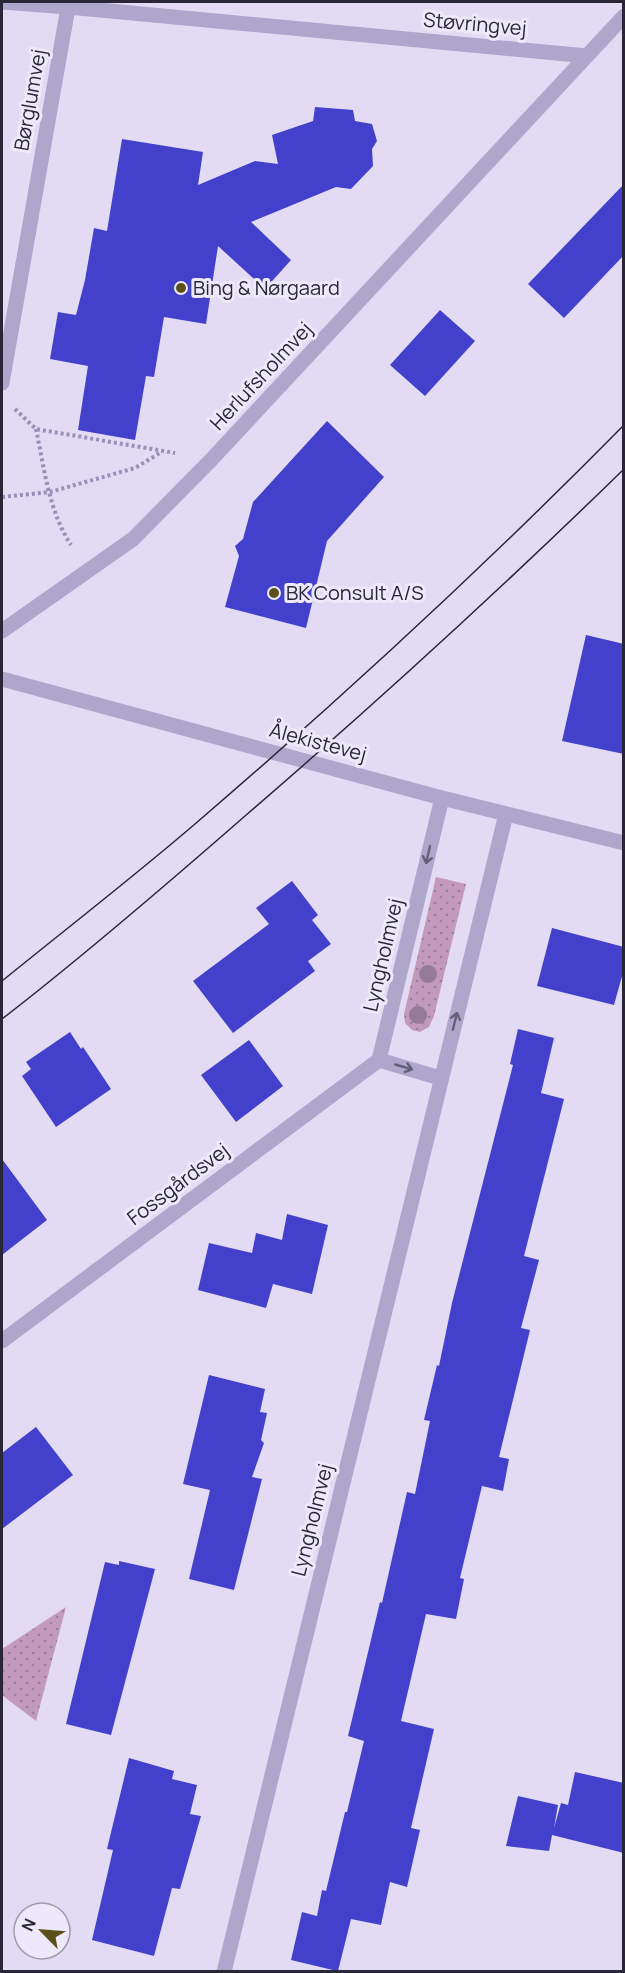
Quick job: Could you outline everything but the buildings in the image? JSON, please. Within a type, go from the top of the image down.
[{"type":"street","name":"Støvringvej","points":[[2,2],[68,4],[587,56]]},
{"type":"street","name":"Børglumvej","points":[[2,383],[68,4]]},
{"type":"street","name":"Herlufsholmvej","points":[[2,631],[133,539],[211,460],[624,16]]},
{"type":"street","name":"Ålekistevej","points":[[2,679],[442,798],[624,843]]},
{"type":"street","name":"Lyngholmvej","points":[[379,1060],[442,798]]},
{"type":"street","name":"Lyngholmvej","points":[[224,1971],[506,814]]},
{"type":"street","points":[[379,1060],[440,1078]]},
{"type":"street","name":"Fossgårdsvej","points":[[2,1341],[379,1060]]},
{"type":"path","points":[[10,404],[36,429],[53,505],[65,536],[88,571]]},
{"type":"path","points":[[36,429],[211,460]]},
{"type":"path","points":[[2,497],[50,492],[135,468],[163,451]]},
{"type":"shaded area","points":[[436,877],[466,884],[434,1016],[429,1027],[420,1032],[412,1030],[405,1023],[404,1014]]},
{"type":"shaded area","points":[[66,1607],[36,1721],[2,1695],[2,1649]]},
{"type":"tram line","points":[[2,981],[171,844],[305,728],[467,579],[624,425]]},
{"type":"tram line","points":[[2,1019],[125,919],[342,731],[437,646],[624,469]]},
{"type":"place","name":"Bing & Nørgaard","points":[[181,288]]},
{"type":"place","name":"BK Consult A/S","points":[[274,593]]}]
